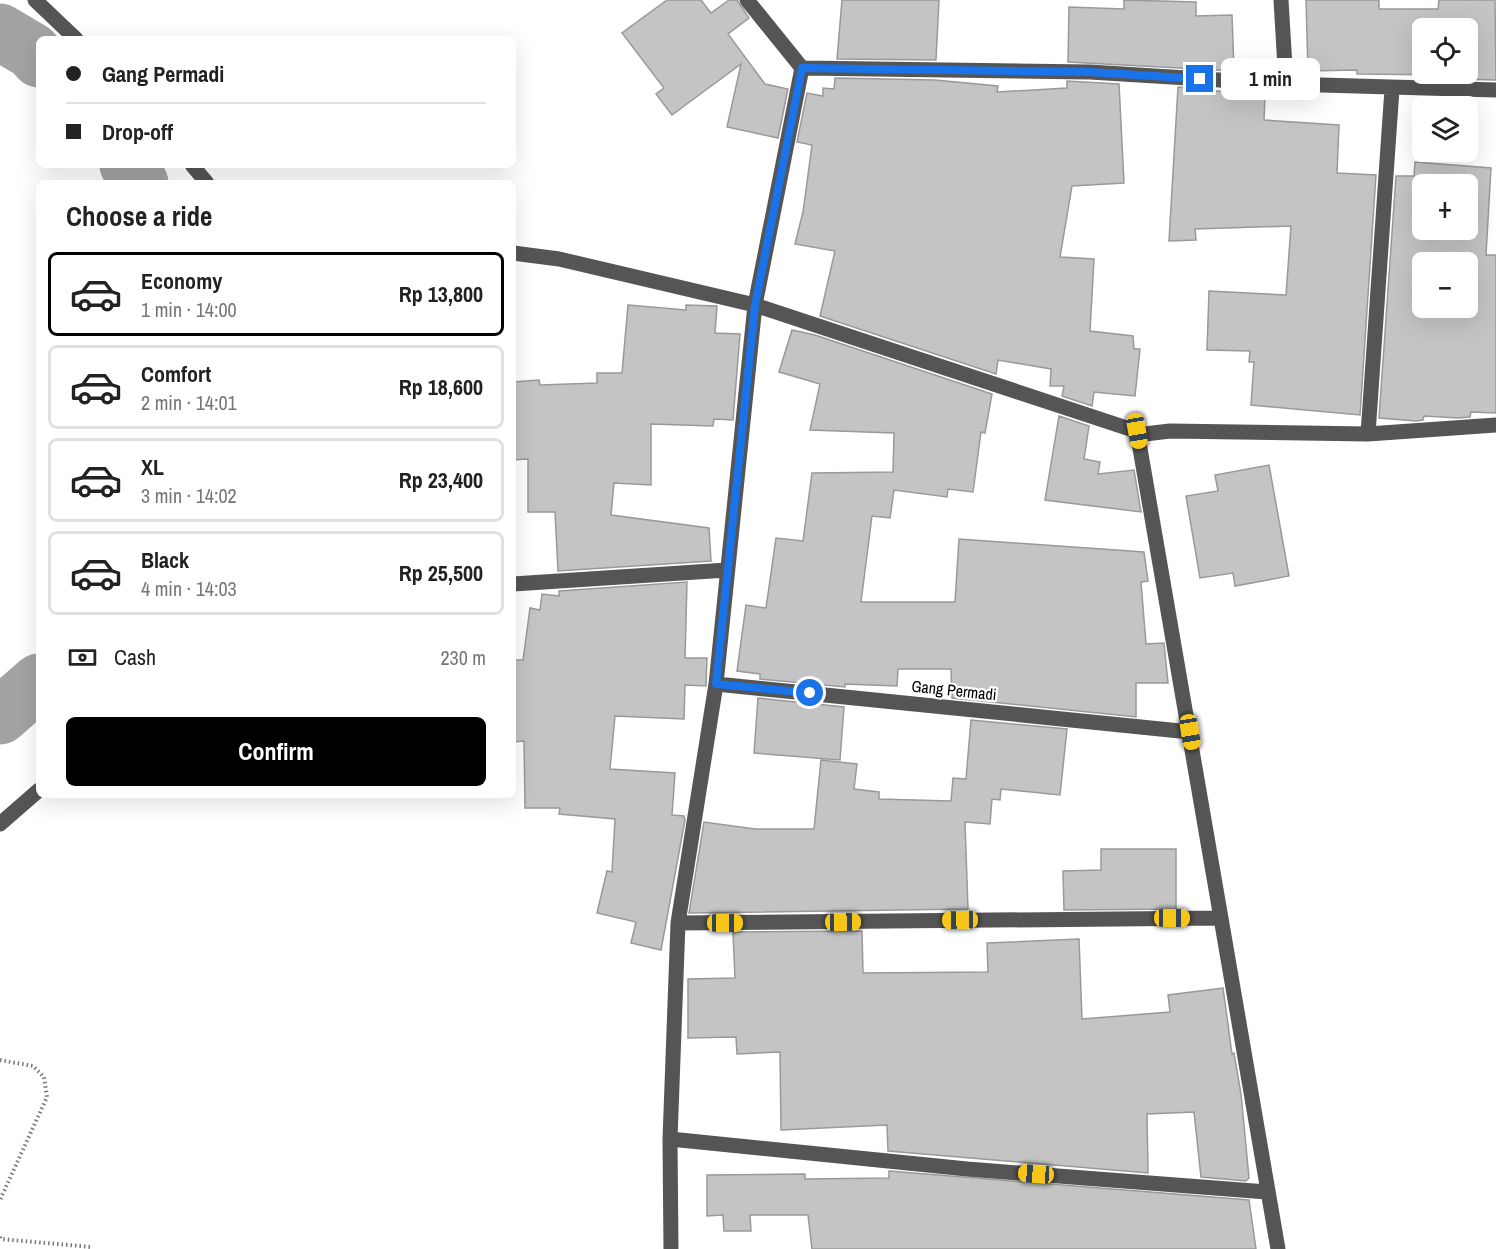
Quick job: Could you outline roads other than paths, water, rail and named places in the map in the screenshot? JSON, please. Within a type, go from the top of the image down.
[{"type":"street","points":[[35,0],[73,36]]},
{"type":"street","points":[[747,0],[802,68]]},
{"type":"street","points":[[1281,0],[1286,84]]},
{"type":"street","points":[[802,68],[1090,72],[1286,84],[1496,90]]},
{"type":"street","points":[[671,1249],[670,1139],[678,923],[716,684],[755,305],[802,68]]},
{"type":"street","points":[[1368,434],[1392,88]]},
{"type":"street","points":[[194,168],[204,180]]},
{"type":"street","points":[[516,253],[559,259],[755,305],[1141,433],[1170,431],[1368,434],[1496,425]]},
{"type":"street","points":[[1141,433],[1220,918],[1278,1249]]},
{"type":"street","points":[[516,584],[727,570]]},
{"type":"street","name":"Gang Permadi","points":[[716,684],[1190,732]]},
{"type":"street","points":[[0,824],[36,793]]},
{"type":"street","points":[[678,923],[1220,918]]},
{"type":"street","points":[[670,1139],[967,1169],[1267,1192]]},
{"type":"waterway","points":[[0,32],[36,56]]},
{"type":"waterway","points":[[130,168],[138,180]]},
{"type":"waterway","points":[[0,716],[36,685]]}]
